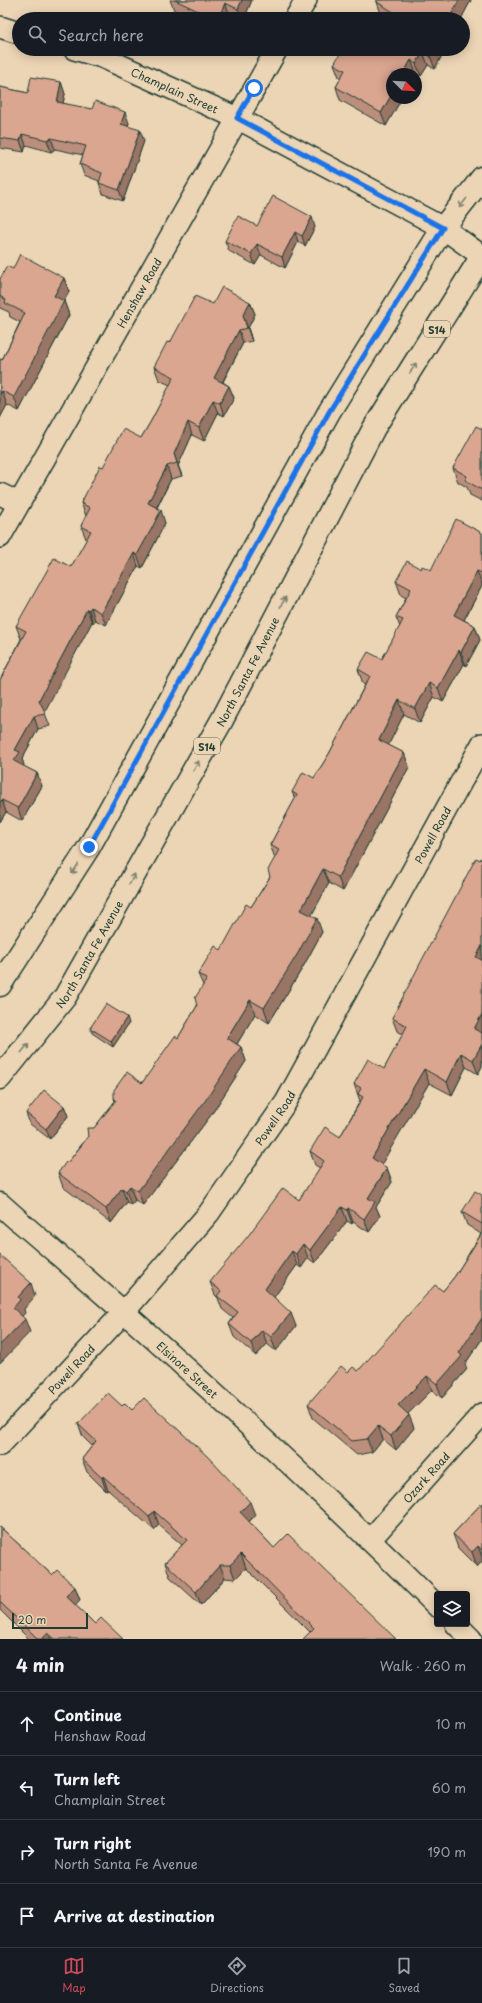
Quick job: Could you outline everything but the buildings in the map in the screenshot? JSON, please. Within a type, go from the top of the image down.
[{"type":"main road","points":[[0,985],[89,847],[329,412],[443,228],[482,178]]},
{"type":"main road","name":"North Santa Fe Avenue","points":[[0,1078],[65,997],[222,720],[374,428],[482,256]]},
{"type":"main road","name":"Elsinore Street","points":[[0,1204],[18,1220]]},
{"type":"street","points":[[299,12],[306,0]]},
{"type":"street","points":[[0,27],[12,31]]},
{"type":"street","name":"Champlain Street","points":[[98,56],[237,118],[443,228],[482,256]]},
{"type":"street","name":"Henshaw Road","points":[[0,537],[273,56]]},
{"type":"street","points":[[0,494],[19,504]]},
{"type":"street","name":"Powell Road","points":[[0,1445],[124,1311],[209,1213],[286,1102],[482,744]]},
{"type":"street","name":"Elsinore Street","points":[[18,1220],[124,1311],[370,1540],[434,1603]]},
{"type":"street","name":"Ozark Road","points":[[370,1540],[482,1414]]},
{"type":"street","points":[[459,1627],[471,1639]]},
{"type":"route","points":[[89,847],[329,412],[443,228],[237,118],[254,88]]}]
